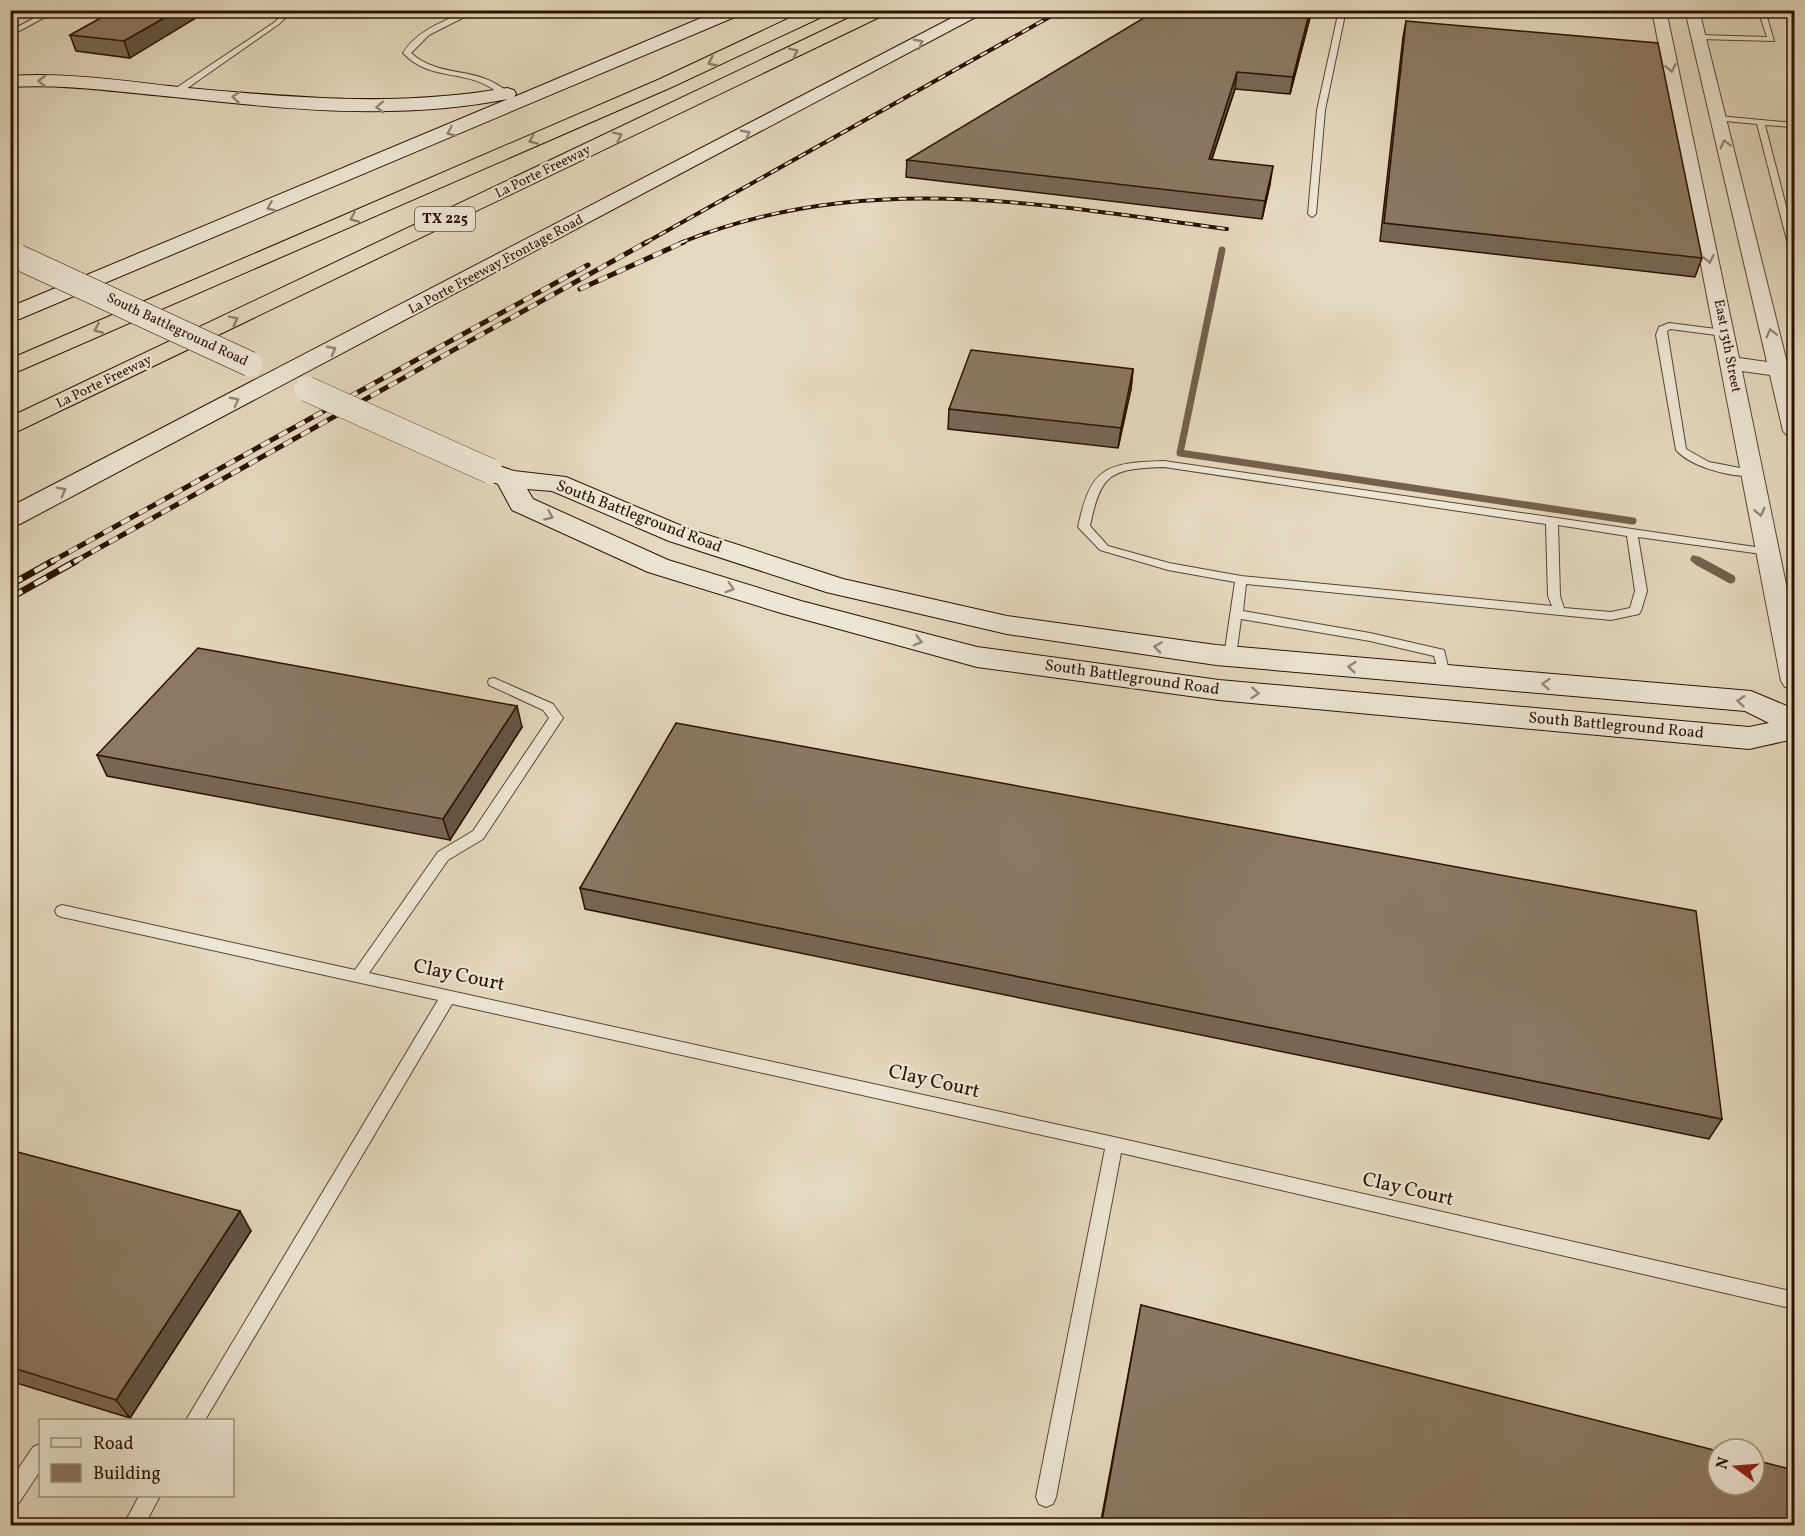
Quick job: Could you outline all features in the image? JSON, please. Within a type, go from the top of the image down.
[{"type":"highway","name":"La Porte Freeway","points":[[10,368],[666,82],[822,10]]},
{"type":"highway","name":"La Porte Freeway","points":[[10,427],[880,10]]},
{"type":"main road","points":[[10,316],[660,44],[736,10]]},
{"type":"main road","name":"La Porte Freeway Frontage Road","points":[[10,518],[981,10]]},
{"type":"main road","points":[[10,82],[67,81],[321,105],[374,107],[443,104],[505,94],[546,84],[660,44]]},
{"type":"main road","name":"South Battleground Road","points":[[14,256],[500,475],[557,483],[679,535],[836,586],[1007,625],[1230,656],[1751,701],[1794,722]]},
{"type":"main road","name":"South Battleground Road","points":[[500,475],[522,504],[658,566],[791,607],[977,657],[1219,690],[1749,738],[1794,728]]},
{"type":"street","name":"East 13th Street","points":[[1659,10],[1794,681]]},
{"type":"street","points":[[1692,10],[1718,118],[1787,371],[1794,431]]},
{"type":"street","points":[[1680,114],[1718,118]]},
{"type":"street","points":[[1730,363],[1787,371]]},
{"type":"lane","points":[[10,34],[55,10]]},
{"type":"lane","points":[[176,92],[277,23],[290,10]]},
{"type":"lane","points":[[475,10],[447,22],[417,41],[407,53],[412,59],[434,69],[491,80],[505,94]]},
{"type":"lane","points":[[1312,214],[1321,110],[1343,10]]},
{"type":"lane","points":[[1699,37],[1771,39],[1761,10]]},
{"type":"lane","points":[[1718,118],[1794,125]]},
{"type":"lane","points":[[1760,122],[1794,252]]},
{"type":"lane","points":[[1725,333],[1669,326],[1662,329],[1660,335],[1681,450],[1690,458],[1709,467],[1752,473]]},
{"type":"lane","points":[[1632,533],[1641,591],[1635,611],[1611,616],[1241,580],[1168,566],[1104,548],[1084,526],[1089,495],[1105,474],[1127,465],[1164,464],[1769,552]]},
{"type":"lane","points":[[1552,521],[1554,596],[1560,612]]},
{"type":"lane","points":[[1230,656],[1241,580]]},
{"type":"lane","points":[[1236,614],[1370,637],[1440,653],[1444,675]]},
{"type":"lane","points":[[359,976],[442,856],[478,835],[556,718],[548,707],[494,682]]},
{"type":"lane","name":"Clay Court","points":[[62,910],[1114,1144],[1794,1301]]},
{"type":"lane","points":[[196,1419],[449,995]]},
{"type":"lane","points":[[1046,1497],[1114,1144]]},
{"type":"lane","points":[[10,1498],[39,1455]]},
{"type":"lane","points":[[133,1526],[149,1497]]},
{"type":"building","points":[[115,10],[178,10],[124,41],[70,35]]},
{"type":"building","points":[[1157,10],[1310,10],[1293,77],[1237,72],[1209,159],[1273,166],[1265,201],[907,160]]},
{"type":"building","points":[[1406,21],[1658,43],[1702,258],[1384,223]]},
{"type":"building","points":[[971,350],[1133,369],[1121,428],[949,409]]},
{"type":"building","points":[[198,648],[517,706],[443,819],[97,755]]},
{"type":"building","points":[[676,723],[1696,911],[1722,1119],[580,888]]},
{"type":"building","points":[[10,1150],[240,1211],[116,1400],[10,1367]]},
{"type":"building","points":[[1141,1305],[1706,1448],[1706,1497],[1766,1497],[1766,1463],[1794,1470],[1794,1526],[1120,1526],[1102,1521]]},
{"type":"waterway","points":[[1222,250],[1180,453],[1633,521]]},
{"type":"waterway","points":[[1694,559],[1698,561]]},
{"type":"waterway","points":[[1698,561],[1731,579]]},
{"type":"railway","points":[[645,243],[1062,10]]},
{"type":"railway","points":[[680,243],[748,220],[816,206],[883,199],[951,199],[1019,203],[1227,229]]},
{"type":"railway","points":[[74,562],[647,242]]},
{"type":"railway","points":[[580,289],[684,242]]},
{"type":"railway","points":[[51,562],[588,265]]},
{"type":"railway","points":[[10,585],[53,561]]},
{"type":"railway","points":[[10,598],[76,561]]}]
